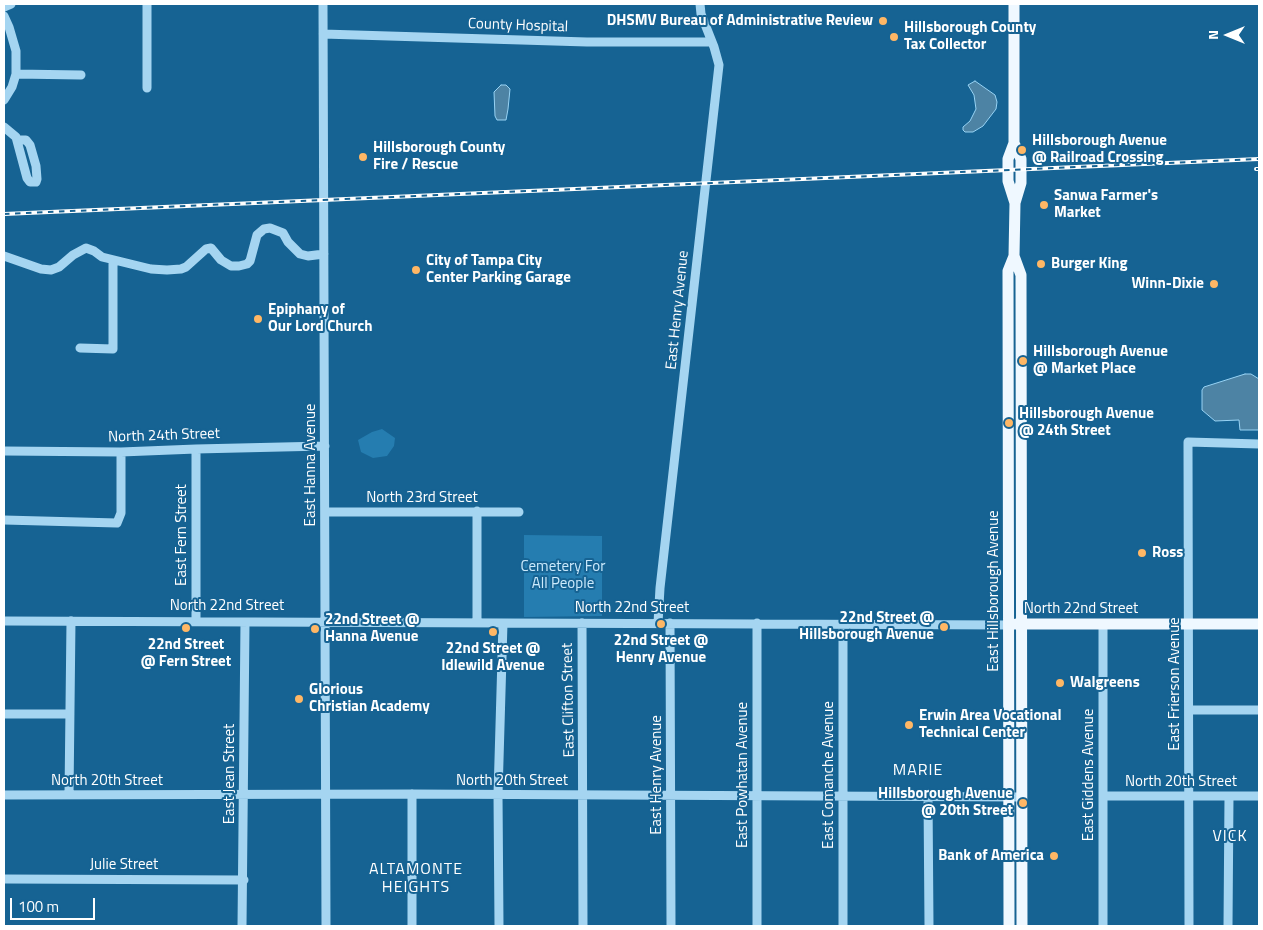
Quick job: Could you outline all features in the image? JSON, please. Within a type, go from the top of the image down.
[{"type":"main road","name":"East Hillsborough Avenue","points":[[1009,926],[1008,271],[1014,256],[1015,203],[1021,183],[1021,159],[1014,143],[1014,4]]},
{"type":"main road","name":"East Hillsborough Avenue","points":[[1014,256],[1021,275],[1022,926]]},
{"type":"main road","name":"North 22nd Street","points":[[1009,625],[1259,624]]},
{"type":"street","points":[[4,7],[11,4]]},
{"type":"street","points":[[147,4],[147,88]]},
{"type":"street","name":"East Hanna Avenue","points":[[323,4],[326,926]]},
{"type":"street","name":"East Henry Avenue","points":[[658,623],[660,588],[719,66],[701,14],[700,4]]},
{"type":"street","points":[[4,16],[16,51],[16,74],[12,87],[4,100]]},
{"type":"street","name":"County Hospital","points":[[323,34],[587,42],[711,42]]},
{"type":"street","points":[[16,74],[81,75]]},
{"type":"street","points":[[4,127],[16,137],[27,178]]},
{"type":"street","points":[[4,256],[41,269],[51,270],[59,267],[73,255],[86,248],[102,257],[160,270],[186,267],[206,249],[212,248],[221,260],[231,266],[239,266],[250,261],[257,234],[264,229],[270,228],[283,233],[288,242],[300,254],[308,256],[324,254]]},
{"type":"street","points":[[80,348],[113,349],[113,260]]},
{"type":"street","name":"East Frierson Avenue","points":[[1189,926],[1188,442],[1259,444]]},
{"type":"street","name":"North 24th Street","points":[[4,451],[121,452],[325,446]]},
{"type":"street","name":"East Fern Street","points":[[196,449],[196,621]]},
{"type":"street","points":[[4,520],[117,523],[121,513],[121,452]]},
{"type":"street","name":"North 23rd Street","points":[[325,512],[519,512]]},
{"type":"street","points":[[477,512],[477,623]]},
{"type":"street","name":"North 22nd Street","points":[[4,621],[1009,625]]},
{"type":"street","points":[[69,795],[71,621]]},
{"type":"street","name":"East Jean Street","points":[[242,926],[244,880],[244,622]]},
{"type":"street","points":[[499,926],[498,794],[503,623]]},
{"type":"street","name":"East Clifton Street","points":[[582,623],[584,926]]},
{"type":"street","name":"East Henry Avenue","points":[[670,623],[671,926]]},
{"type":"street","name":"East Powhatan Avenue","points":[[757,623],[757,926]]},
{"type":"street","name":"East Comanche Avenue","points":[[843,624],[843,926]]},
{"type":"street","name":"East Giddens Avenue","points":[[1103,624],[1103,926]]},
{"type":"street","points":[[1189,710],[1259,710]]},
{"type":"street","points":[[4,714],[70,714]]},
{"type":"street","points":[[412,794],[412,926]]},
{"type":"street","name":"North 20th Street","points":[[4,795],[584,794],[1021,796]]},
{"type":"street","points":[[928,796],[929,926]]},
{"type":"street","name":"North 20th Street","points":[[1103,796],[1259,796]]},
{"type":"street","points":[[1228,926],[1229,796]]},
{"type":"street","name":"Julie Street","points":[[4,879],[244,880]]},
{"type":"green space","points":[[382,429],[395,438],[394,446],[387,456],[373,458],[361,452],[358,440]]},
{"type":"green space","name":"Cemetery For All People","points":[[524,535],[602,536],[602,616],[524,617]]},
{"type":"shaded area","points":[[975,81],[995,95],[996,109],[983,126],[973,132],[965,132],[963,127],[970,121],[976,109],[974,95],[968,85]]},
{"type":"shaded area","points":[[501,85],[506,85],[510,89],[506,120],[497,120],[495,116],[494,92]]},
{"type":"shaded area","points":[[1245,374],[1251,374],[1259,379],[1259,430],[1240,430],[1239,420],[1215,421],[1202,410],[1202,390],[1204,387]]},
{"type":"railway","points":[[4,214],[1259,159]]},
{"type":"place","name":"DHSMV Bureau of Administrative Review","points":[[883,21]]},
{"type":"place","name":"Hillsborough County Tax Collector","points":[[894,37]]},
{"type":"place","name":"Hillsborough Avenue @ Railroad Crossing","points":[[1022,150]]},
{"type":"place","name":"Hillsborough County Fire / Rescue","points":[[363,157]]},
{"type":"place","name":"Sanwa Farmer's Market","points":[[1044,205]]},
{"type":"place","name":"Burger King","points":[[1041,264]]},
{"type":"place","name":"City of Tampa City Center Parking Garage","points":[[416,270]]},
{"type":"place","name":"Winn-Dixie","points":[[1214,284]]},
{"type":"place","name":"Epiphany of Our Lord Church","points":[[258,319]]},
{"type":"place","name":"Hillsborough Avenue @ Market Place","points":[[1023,361]]},
{"type":"place","name":"Hillsborough Avenue @ 24th Street","points":[[1009,423]]},
{"type":"place","name":"Ross","points":[[1142,553]]},
{"type":"place","name":"22nd Street @ Henry Avenue","points":[[661,624]]},
{"type":"place","name":"22nd Street @ Hillsborough Avenue","points":[[944,627]]},
{"type":"place","name":"22nd Street @ Fern Street","points":[[186,628]]},
{"type":"place","name":"22nd Street @ Hanna Avenue","points":[[315,629]]},
{"type":"place","name":"22nd Street @ Idlewild Avenue","points":[[493,632]]},
{"type":"place","name":"Walgreens","points":[[1060,683]]},
{"type":"place","name":"Glorious Christian Academy","points":[[299,699]]},
{"type":"place","name":"Erwin Area Vocational Technical Center","points":[[909,725]]},
{"type":"place","name":"Hillsborough Avenue @ 20th Street","points":[[1023,803]]},
{"type":"place","name":"Bank of America","points":[[1054,856]]},
{"type":"district","name":"MARIE","points":[[918,771]]},
{"type":"district","name":"VICK","points":[[1230,837]]},
{"type":"district","name":"ALTAMONTE HEIGHTS","points":[[416,879]]}]
